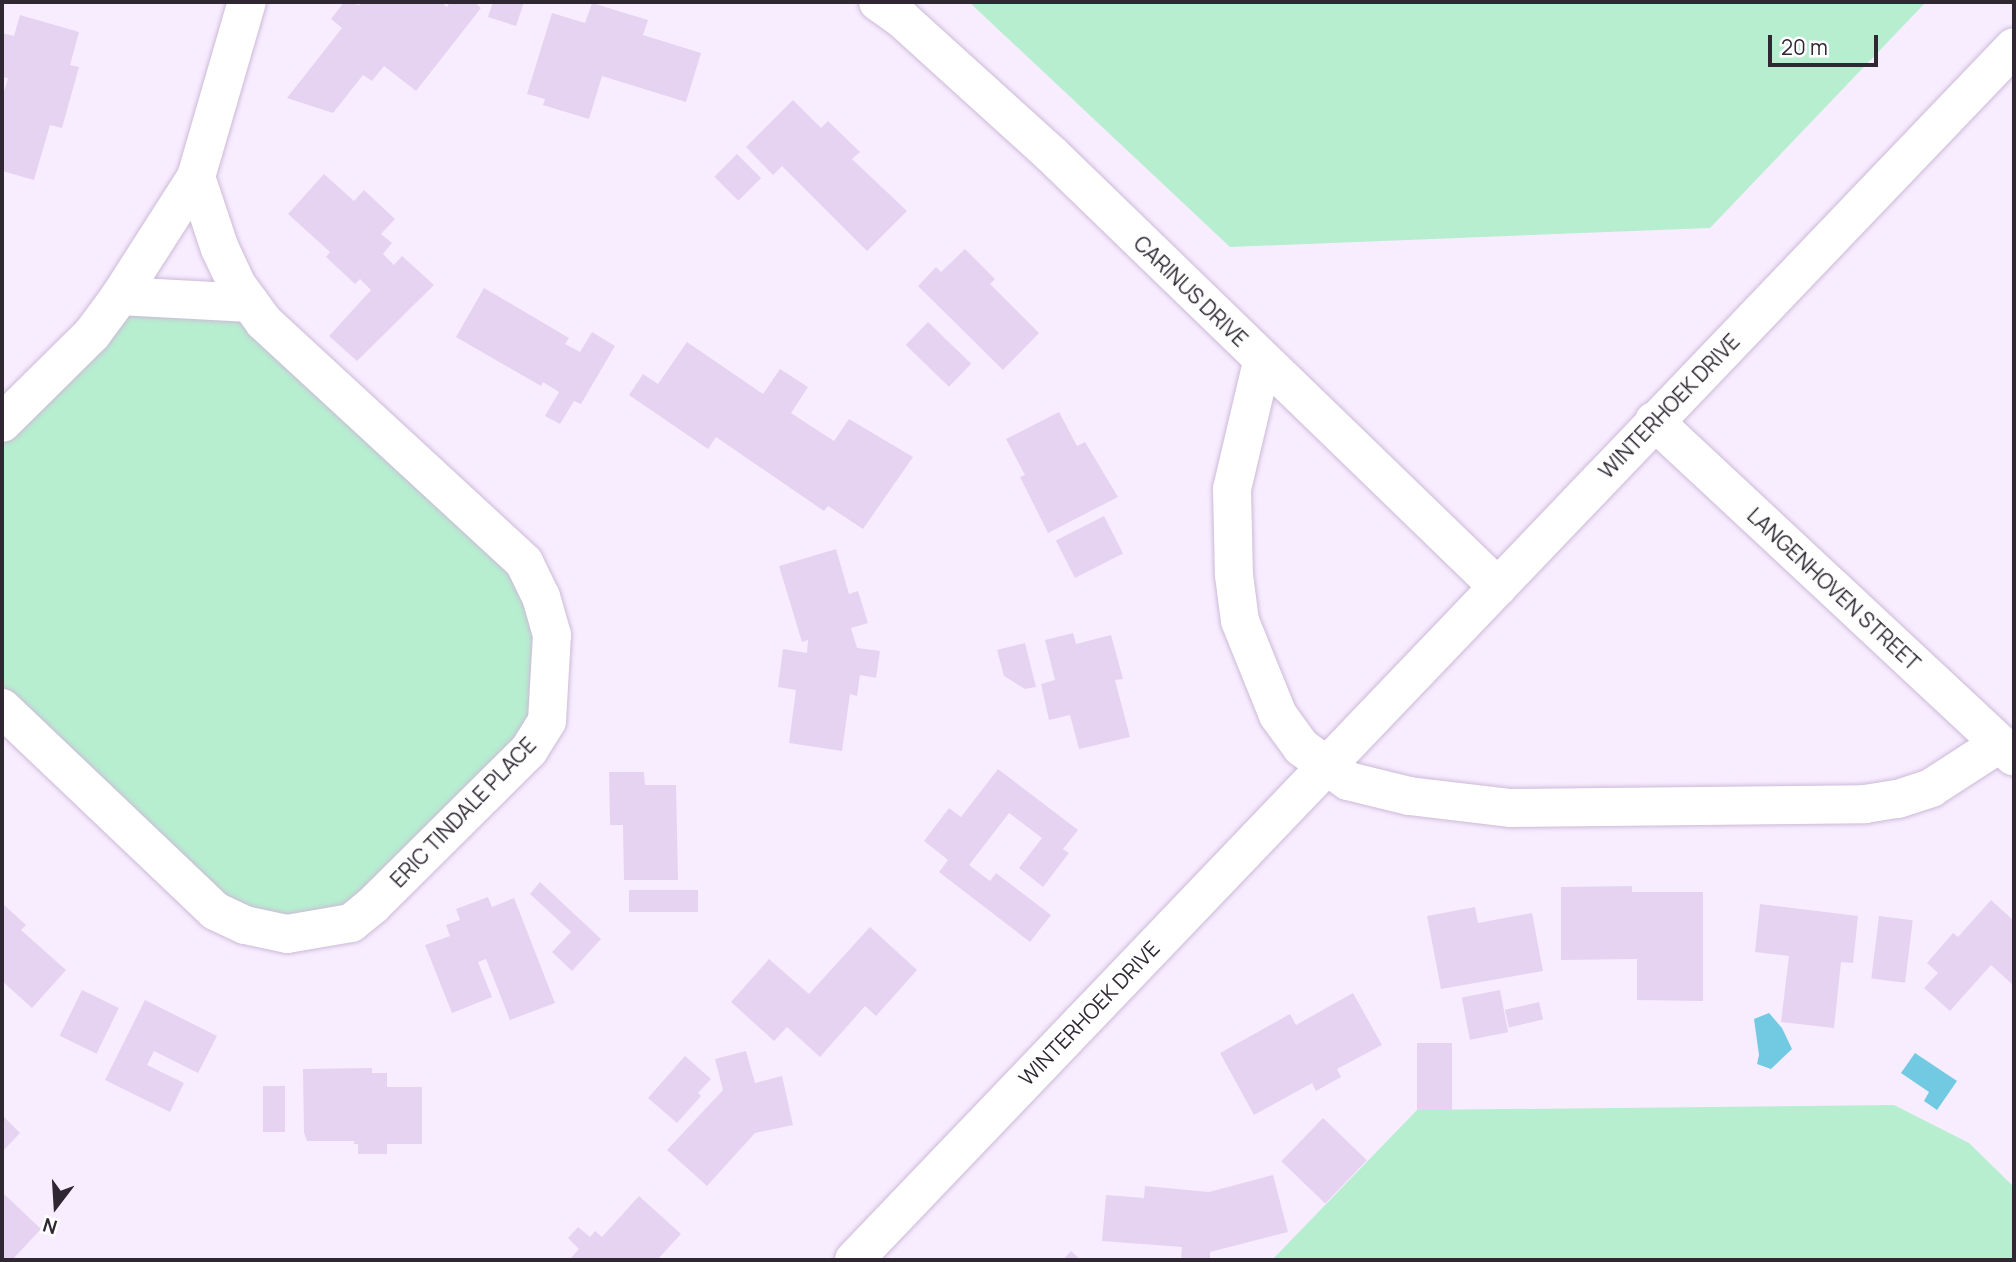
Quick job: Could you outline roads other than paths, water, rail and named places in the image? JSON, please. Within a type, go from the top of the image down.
[{"type":"street","points":[[2,423],[92,334],[120,296],[196,177],[247,2]]},
{"type":"street","name":"CARINUS DRIVE","points":[[878,2],[902,19],[1052,155],[1262,362],[1498,587]]},
{"type":"street","name":"WINTERHOEK DRIVE","points":[[854,1260],[2014,47]]},
{"type":"street","name":"ERIC TINDALE PLACE","points":[[2,708],[215,911],[245,925],[288,934],[351,923],[529,750],[547,721],[552,635],[541,597],[524,562],[264,323],[237,285],[216,240],[196,177]]},
{"type":"street","points":[[120,296],[250,303]]},
{"type":"street","points":[[1262,362],[1232,489],[1234,575],[1240,621],[1278,715],[1301,747],[1348,781],[1371,789],[1511,808],[1826,806],[1898,799],[1931,788],[2007,751]]},
{"type":"street","name":"LANGENHOVEN STREET","points":[[1654,421],[2007,751]]},
{"type":"water","points":[[1769,1013],[1782,1028],[1792,1049],[1771,1069],[1757,1064],[1759,1055],[1754,1019]]},
{"type":"water","points":[[1915,1053],[1957,1081],[1937,1110],[1924,1101],[1929,1092],[1901,1073]]}]
